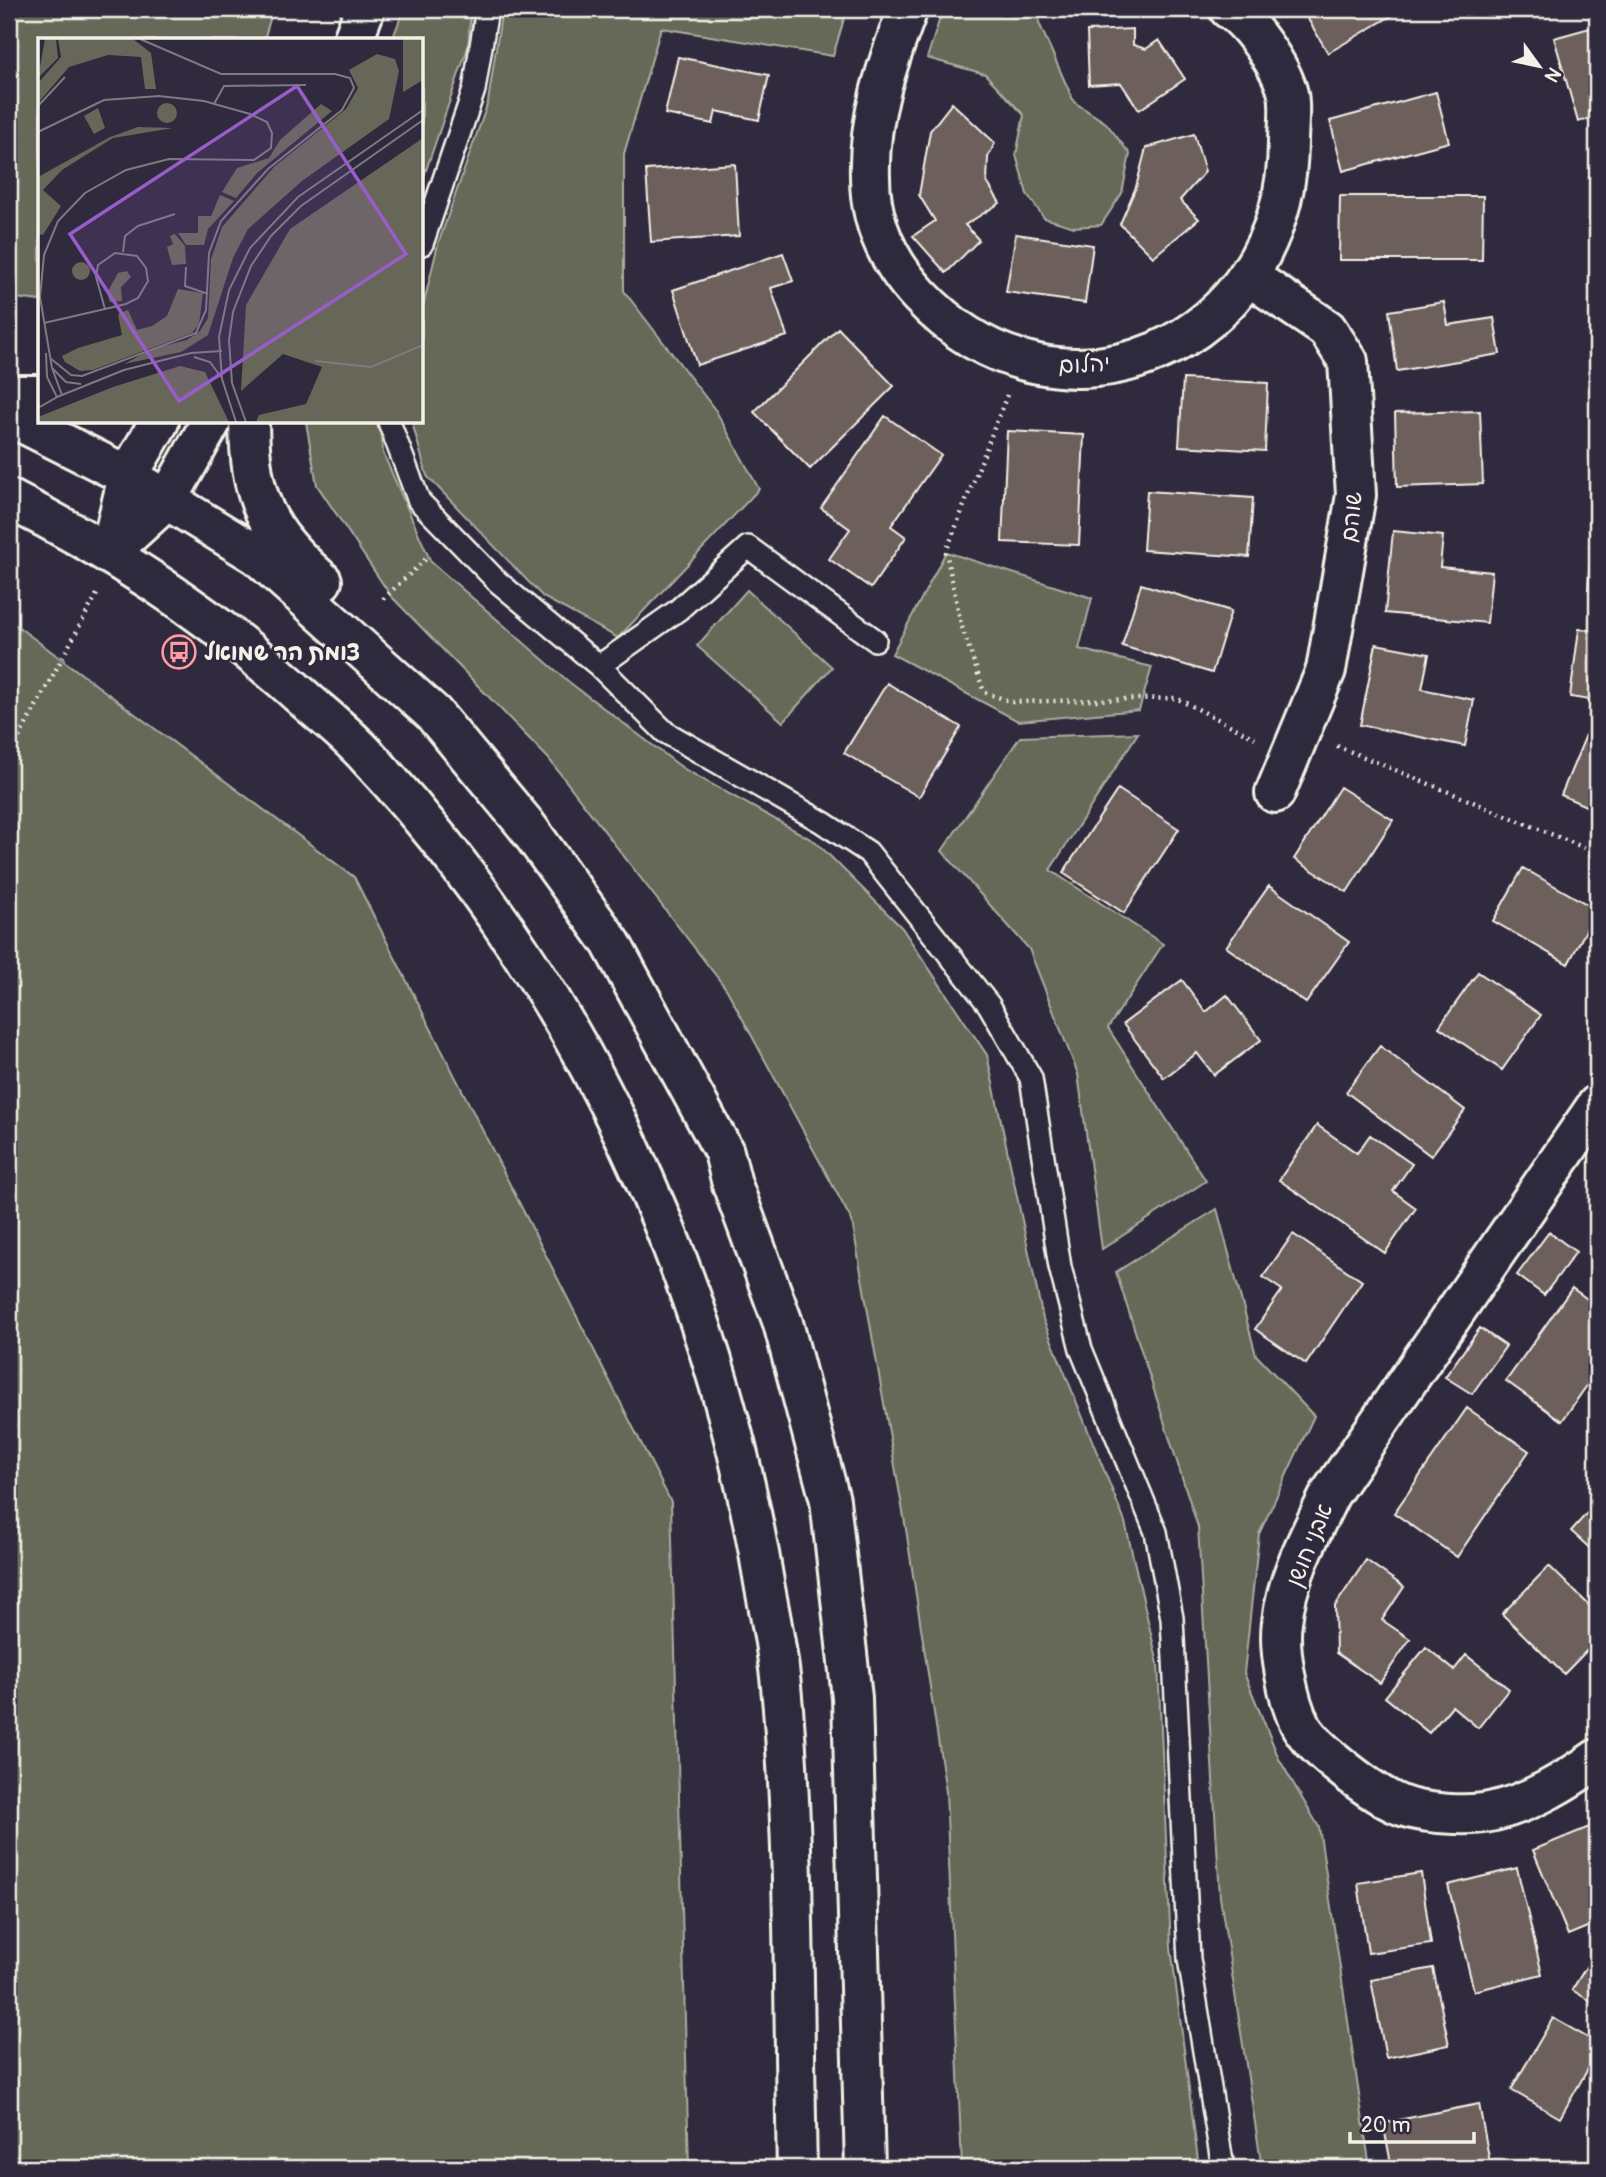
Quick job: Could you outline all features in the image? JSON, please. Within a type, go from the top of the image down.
[{"type":"main road","points":[[354,38],[365,9]]},
{"type":"main road","name":"יהלום","points":[[908,9],[884,75],[873,124],[870,179],[878,230],[898,272],[942,319],[988,346],[1042,366],[1106,366],[1159,352],[1215,317],[1250,276],[1275,224],[1288,154],[1288,95],[1268,51],[1229,9]]},
{"type":"main road","name":"שוהם","points":[[1250,276],[1326,329],[1348,361],[1356,495],[1326,670],[1275,793]]},
{"type":"main road","points":[[9,394],[38,395]]},
{"type":"main road","points":[[9,416],[128,476],[257,555],[433,713],[526,825],[611,943],[724,1152]]},
{"type":"main road","points":[[110,552],[128,476],[158,424]]},
{"type":"main road","points":[[110,552],[168,499],[210,424]]},
{"type":"main road","points":[[248,424],[253,482],[263,512],[275,532],[305,566],[395,646],[479,730],[551,817],[644,946],[697,1058],[732,1184],[783,1323],[830,1500],[852,1699],[865,2168]]},
{"type":"main road","points":[[9,499],[110,552],[191,606],[284,680],[365,753],[444,846],[529,961],[597,1081],[659,1209],[708,1342],[753,1513],[781,1683],[789,1840],[797,2168]]},
{"type":"main road","name":"אבני חושן","points":[[1597,1105],[1330,1494],[1296,1564],[1281,1623],[1285,1674],[1301,1726],[1334,1762],[1400,1805],[1450,1814],[1493,1812],[1556,1787],[1597,1759]]},
{"type":"lane","points":[[424,238],[474,90],[487,9]]},
{"type":"lane","points":[[390,424],[419,501],[498,582],[599,667],[665,732],[822,822],[868,852],[989,1005],[1031,1077],[1060,1267],[1081,1349],[1156,1532],[1172,1618],[1189,1959],[1223,2168]]},
{"type":"lane","points":[[599,667],[678,610],[748,547],[875,640]]},
{"type":"path","points":[[1021,358],[946,552],[961,624],[984,692],[1012,702],[1176,698],[1597,853]]},
{"type":"path","points":[[383,599],[452,534]]},
{"type":"path","points":[[9,756],[98,594]]},
{"type":"green space","points":[[9,9],[273,9],[265,38],[38,38],[38,301],[9,297]]},
{"type":"green space","points":[[404,9],[471,9],[468,47],[424,176],[424,38],[393,38]]},
{"type":"green space","points":[[502,9],[847,9],[833,56],[661,28],[624,154],[624,291],[716,411],[759,489],[618,638],[543,597],[427,476],[413,424],[424,424],[424,303],[438,244],[488,102]]},
{"type":"green space","points":[[943,9],[1041,9],[1039,23],[1074,102],[1106,123],[1130,154],[1122,193],[1101,225],[1074,227],[1044,218],[1027,194],[1016,155],[1024,115],[985,74],[927,58]]},
{"type":"green space","points":[[306,424],[381,424],[383,453],[431,562],[569,682],[684,769],[816,842],[902,928],[987,1055],[1043,1319],[1125,1522],[1158,1664],[1171,1947],[1199,2168],[962,2168],[946,1792],[906,1529],[852,1221],[727,990],[548,758],[391,596],[317,485]]},
{"type":"green space","points":[[946,552],[1092,598],[1079,649],[1152,667],[1139,710],[1018,721],[892,654]]},
{"type":"green space","points":[[747,590],[832,667],[783,722],[697,646]]},
{"type":"green space","points":[[9,620],[354,877],[671,1502],[689,2168],[9,2168]]},
{"type":"green space","points":[[1138,733],[1050,870],[1163,944],[1108,1028],[1206,1181],[1102,1249],[1078,1074],[1029,949],[942,851],[1020,737]]},
{"type":"green space","points":[[1217,1209],[1256,1355],[1314,1416],[1259,1534],[1244,1673],[1279,1759],[1319,1827],[1370,2168],[1262,2168],[1220,1897],[1198,1527],[1116,1272]]},
{"type":"building","points":[[1302,9],[1394,9],[1396,13],[1328,53]]},
{"type":"building","points":[[1597,26],[1597,116],[1578,122],[1554,38]]},
{"type":"building","points":[[1133,29],[1133,45],[1146,49],[1159,40],[1185,79],[1139,110],[1121,83],[1089,85],[1087,31]]},
{"type":"building","points":[[678,57],[769,75],[759,120],[716,111],[713,124],[665,114]]},
{"type":"building","points":[[1436,92],[1449,142],[1343,171],[1330,121]]},
{"type":"building","points":[[952,103],[995,143],[988,157],[987,182],[1000,203],[965,225],[979,240],[946,273],[913,236],[935,221],[919,195],[930,131]]},
{"type":"building","points":[[1194,134],[1205,172],[1180,200],[1199,219],[1153,257],[1120,224],[1136,187],[1146,148]]},
{"type":"building","points":[[735,164],[739,236],[651,242],[646,170]]},
{"type":"building","points":[[1340,196],[1483,196],[1482,260],[1339,260]]},
{"type":"building","points":[[1016,234],[1093,245],[1085,303],[1006,292]]},
{"type":"building","points":[[783,253],[793,281],[771,288],[787,336],[697,365],[673,290]]},
{"type":"building","points":[[1444,302],[1448,325],[1494,318],[1500,354],[1397,371],[1389,311]]},
{"type":"building","points":[[838,328],[894,386],[810,469],[754,412]]},
{"type":"building","points":[[1183,379],[1268,383],[1265,451],[1179,446]]},
{"type":"building","points":[[1596,407],[1597,479],[1595,479]]},
{"type":"building","points":[[1480,411],[1483,484],[1397,487],[1395,413]]},
{"type":"building","points":[[885,416],[941,455],[891,526],[906,537],[871,588],[829,559],[850,529],[821,508]]},
{"type":"building","points":[[1007,431],[1084,435],[1079,545],[1002,542]]},
{"type":"building","points":[[1147,491],[1253,498],[1249,557],[1143,550]]},
{"type":"building","points":[[1593,520],[1597,520],[1597,590],[1588,589]]},
{"type":"building","points":[[1393,531],[1443,536],[1440,567],[1492,572],[1487,623],[1385,613]]},
{"type":"building","points":[[1141,584],[1231,611],[1212,673],[1122,646]]},
{"type":"building","points":[[1579,629],[1597,631],[1597,701],[1570,697]]},
{"type":"building","points":[[1376,644],[1429,654],[1422,689],[1474,700],[1465,746],[1360,725]]},
{"type":"building","points":[[887,683],[961,727],[919,797],[844,753]]},
{"type":"building","points":[[1586,735],[1597,739],[1597,811],[1561,795]]},
{"type":"building","points":[[1340,787],[1393,820],[1347,892],[1294,859]]},
{"type":"building","points":[[1118,789],[1179,829],[1124,913],[1063,873]]},
{"type":"building","points":[[1523,868],[1597,910],[1568,964],[1493,921]]},
{"type":"building","points":[[1269,886],[1349,942],[1306,1003],[1226,947]]},
{"type":"building","points":[[1478,972],[1541,1015],[1502,1070],[1439,1027]]},
{"type":"building","points":[[1182,980],[1206,1012],[1227,995],[1261,1040],[1214,1075],[1197,1053],[1164,1078],[1123,1024]]},
{"type":"building","points":[[1380,1046],[1465,1110],[1431,1156],[1346,1092]]},
{"type":"building","points":[[1317,1125],[1357,1153],[1370,1135],[1412,1164],[1393,1191],[1416,1208],[1385,1253],[1279,1180]]},
{"type":"building","points":[[1549,1232],[1576,1252],[1544,1295],[1517,1275]]},
{"type":"building","points":[[1293,1234],[1362,1281],[1306,1364],[1255,1329],[1282,1290],[1263,1277]]},
{"type":"building","points":[[1572,1288],[1597,1306],[1597,1371],[1562,1421],[1506,1381]]},
{"type":"building","points":[[1480,1328],[1506,1346],[1472,1394],[1445,1377]]},
{"type":"building","points":[[1467,1408],[1529,1451],[1457,1557],[1394,1513]]},
{"type":"building","points":[[1597,1502],[1597,1555],[1571,1531]]},
{"type":"building","points":[[1366,1560],[1404,1587],[1382,1620],[1410,1639],[1380,1683],[1336,1653],[1335,1606]]},
{"type":"building","points":[[1549,1566],[1597,1613],[1597,1640],[1564,1674],[1502,1614]]},
{"type":"building","points":[[1426,1647],[1454,1670],[1466,1655],[1509,1689],[1478,1728],[1452,1706],[1429,1733],[1385,1697]]},
{"type":"building","points":[[1594,1825],[1597,1831],[1597,1923],[1568,1935],[1533,1850]]},
{"type":"building","points":[[1517,1868],[1542,1974],[1474,1991],[1448,1885]]},
{"type":"building","points":[[1421,1873],[1431,1944],[1368,1953],[1358,1883]]},
{"type":"building","points":[[1597,1949],[1597,2005],[1572,1990]]},
{"type":"building","points":[[1433,1968],[1449,2045],[1386,2058],[1371,1980]]},
{"type":"building","points":[[1553,2018],[1597,2043],[1597,2053],[1560,2118],[1511,2090]]},
{"type":"building","points":[[1479,2104],[1491,2168],[1392,2168],[1383,2123]]},
{"type":"place","name":"צומת הר שמואל","points":[[179,652]]}]
